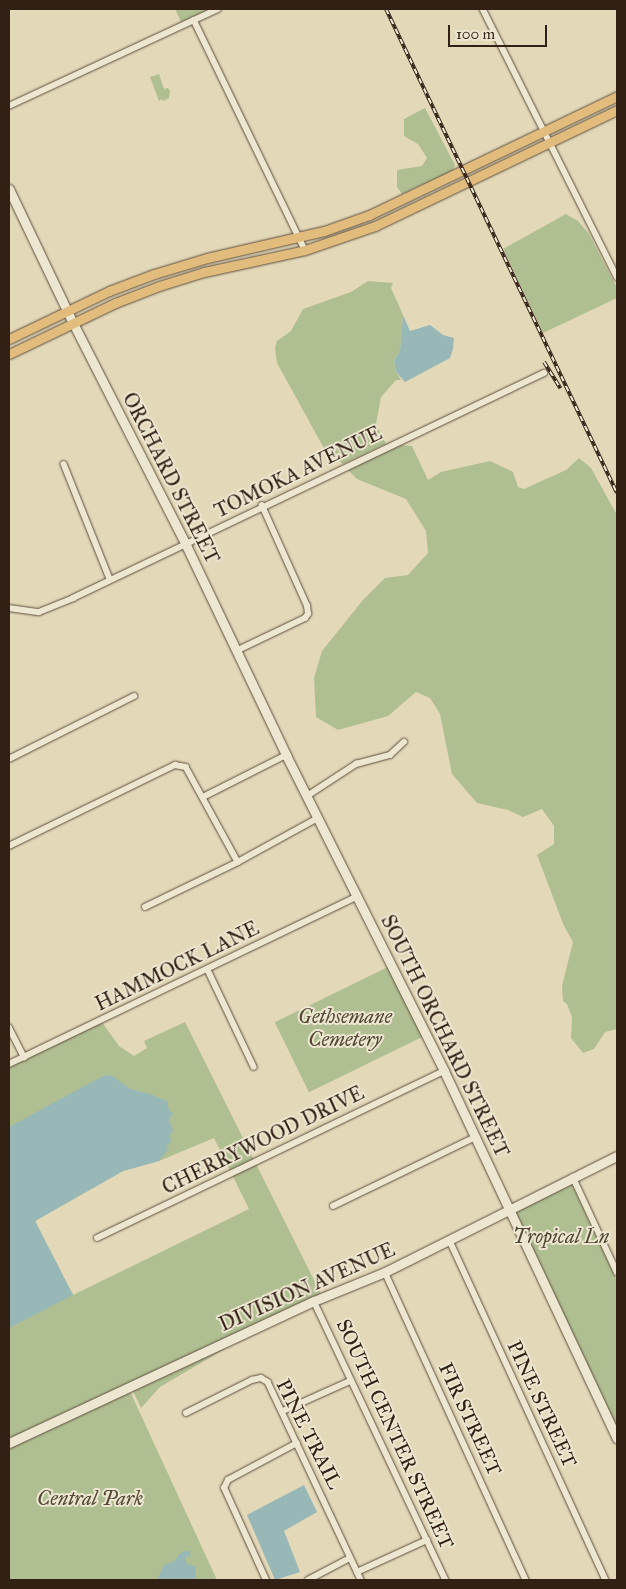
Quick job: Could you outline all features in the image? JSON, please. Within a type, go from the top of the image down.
[{"type":"main road","points":[[9,339],[67,310],[130,282],[207,258],[299,237],[360,218],[412,195],[617,96]]},
{"type":"main road","points":[[9,354],[129,297],[185,278],[305,250],[354,234],[418,207],[617,110]]},
{"type":"main road","points":[[185,278],[188,269],[207,258]]},
{"type":"street","points":[[9,106],[218,9]]},
{"type":"street","points":[[483,9],[617,277]]},
{"type":"street","points":[[194,20],[305,250]]},
{"type":"street","name":"ORCHARD STREET","points":[[9,189],[73,323],[238,650]]},
{"type":"street","points":[[412,195],[418,207]]},
{"type":"street","name":"TOMOKA AVENUE","points":[[9,608],[39,612],[186,545],[262,506],[544,373]]},
{"type":"street","points":[[64,464],[110,579]]},
{"type":"street","points":[[238,650],[305,618],[308,614],[307,606],[262,506]]},
{"type":"street","name":"SOUTH ORCHARD STREET","points":[[238,650],[286,755],[358,896],[476,1137],[617,1438]]},
{"type":"street","points":[[9,759],[134,696]]},
{"type":"street","points":[[307,796],[356,764],[390,755],[404,742]]},
{"type":"street","points":[[203,797],[286,755]]},
{"type":"street","points":[[9,846],[178,765],[186,767],[238,862]]},
{"type":"street","points":[[145,907],[238,862],[318,818]]},
{"type":"street","name":"HAMMOCK LANE","points":[[9,1064],[208,970],[358,896]]},
{"type":"street","points":[[208,970],[254,1067]]},
{"type":"street","points":[[9,1027],[24,1057]]},
{"type":"street","name":"CHERRYWOOD DRIVE","points":[[97,1238],[444,1071]]},
{"type":"street","points":[[333,1206],[476,1137]]},
{"type":"street","name":"DIVISION AVENUE","points":[[9,1443],[314,1301],[384,1272],[450,1241],[617,1156]]},
{"type":"street","points":[[573,1178],[617,1272]]},
{"type":"street","name":"PINE STREET","points":[[450,1241],[606,1580]]},
{"type":"street","name":"FIR STREET","points":[[384,1272],[526,1580]]},
{"type":"street","name":"SOUTH CENTER STREET","points":[[314,1301],[350,1381],[446,1580]]},
{"type":"street","name":"PINE TRAIL","points":[[186,1413],[252,1380],[262,1378],[268,1382],[361,1580]]},
{"type":"street","points":[[283,1411],[350,1381]]},
{"type":"street","points":[[266,1580],[224,1488],[228,1480],[297,1443]]},
{"type":"street","points":[[357,1572],[427,1540]]},
{"type":"street","points":[[308,1580],[350,1558]]},
{"type":"green space","points":[[175,9],[209,9],[181,22]]},
{"type":"green space","points":[[159,74],[164,89],[168,88],[170,91],[169,98],[163,101],[162,99],[159,101],[150,77]]},
{"type":"green space","points":[[425,108],[455,165],[452,171],[402,194],[397,187],[397,170],[422,166],[427,158],[418,144],[404,136],[404,119]]},
{"type":"green space","points":[[566,214],[578,221],[589,234],[617,288],[617,298],[543,333],[503,249]]},
{"type":"green space","points":[[368,281],[393,283],[391,288],[403,315],[400,351],[394,360],[396,372],[401,380],[396,380],[381,397],[376,424],[386,444],[343,464],[338,460],[331,461],[277,363],[275,348],[277,341],[291,331],[303,309],[351,292]]},
{"type":"green space","points":[[401,445],[412,446],[428,480],[441,472],[490,461],[513,472],[518,487],[524,489],[566,470],[579,458],[591,468],[617,515],[617,1029],[605,1032],[594,1049],[583,1053],[571,1038],[572,1017],[567,1004],[563,1001],[562,986],[573,942],[564,926],[537,855],[554,844],[554,826],[542,809],[523,817],[508,810],[477,803],[452,774],[440,714],[430,698],[416,692],[388,716],[338,730],[316,717],[314,678],[322,651],[363,600],[385,578],[408,575],[428,553],[426,531],[406,499],[357,479],[348,470]]},
{"type":"green space","name":"Gethsemane Cemetery","points":[[388,967],[422,1037],[309,1092],[275,1022]]},
{"type":"green space","name":"Central Park","points":[[101,1021],[119,1046],[134,1056],[147,1048],[144,1041],[185,1022],[323,1298],[128,1387],[217,1580],[9,1580],[9,1064]],"holes":[[[214,1138],[249,1209],[73,1295],[35,1221],[123,1171],[159,1161]]]},
{"type":"green space","name":"Tropical Ln","points":[[571,1182],[617,1281],[617,1430],[514,1211]]},
{"type":"green space","points":[[240,1340],[160,1387],[141,1408],[132,1389]]},
{"type":"water","points":[[403,315],[410,331],[430,325],[443,335],[454,338],[450,358],[405,382],[396,372],[394,360],[400,351]]},
{"type":"water","points":[[111,1075],[130,1089],[167,1101],[169,1110],[173,1114],[169,1119],[173,1131],[170,1135],[171,1142],[166,1146],[169,1148],[159,1161],[123,1171],[35,1221],[73,1295],[9,1328],[9,1127],[103,1076]]},
{"type":"water","points":[[304,1485],[317,1512],[284,1531],[300,1572],[275,1580],[247,1515]]},
{"type":"water","points":[[189,1551],[191,1556],[186,1557],[186,1563],[196,1567],[195,1578],[198,1580],[157,1580],[164,1565],[175,1561],[179,1554]]},
{"type":"railway","points":[[386,9],[617,493]]},
{"type":"railway","points":[[544,362],[560,388]]}]
